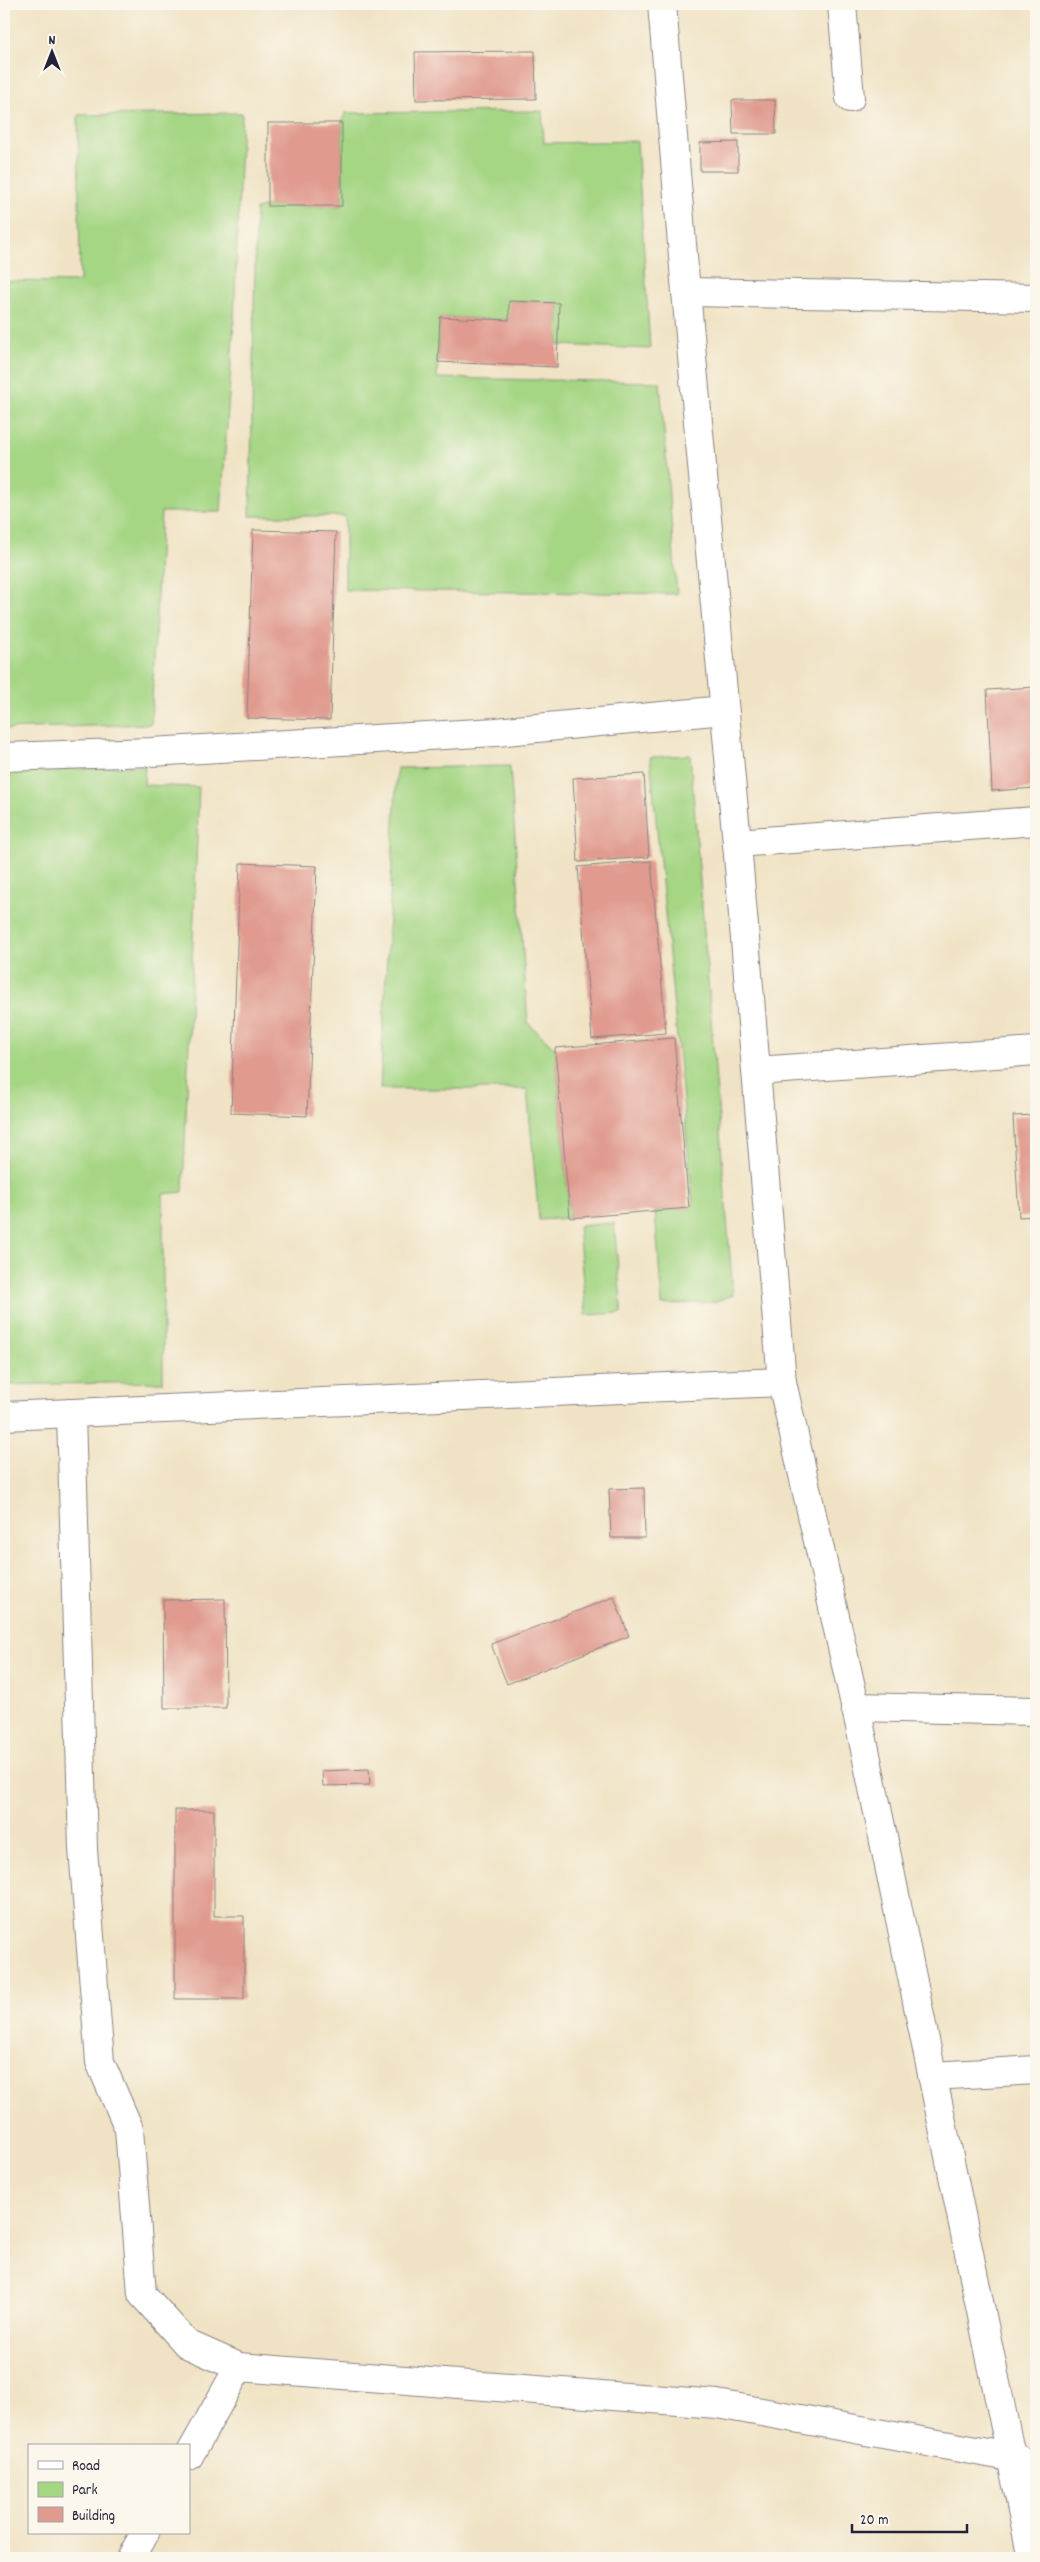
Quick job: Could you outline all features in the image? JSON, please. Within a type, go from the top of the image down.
[{"type":"lane","points":[[662,4],[686,292],[738,843],[782,1382],[855,1706],[1032,2558]]},
{"type":"lane","points":[[842,4],[850,98]]},
{"type":"lane","points":[[686,292],[1036,298]]},
{"type":"lane","points":[[4,757],[151,752],[496,732],[724,710]]},
{"type":"lane","points":[[738,843],[1036,822]]},
{"type":"lane","points":[[756,1071],[1036,1051]]},
{"type":"lane","points":[[4,1416],[782,1382]]},
{"type":"lane","points":[[71,1413],[83,1848],[100,2062],[129,2129],[142,2294],[187,2344],[239,2367],[717,2404],[1010,2457],[1036,2465]]},
{"type":"lane","points":[[855,1706],[1036,1711]]},
{"type":"lane","points":[[932,2076],[1036,2070]]},
{"type":"lane","points":[[190,2454],[239,2367]]},
{"type":"lane","points":[[131,2558],[144,2534]]},
{"type":"green space","points":[[542,111],[544,143],[637,141],[650,349],[558,345],[559,303],[510,301],[509,320],[440,317],[437,378],[660,382],[677,594],[345,590],[345,516],[250,516],[256,209],[268,206],[342,206],[342,123],[345,113]]},
{"type":"green space","points":[[242,113],[234,321],[221,512],[161,512],[151,724],[4,729],[4,281],[80,282],[78,115]]},
{"type":"green space","points":[[690,755],[733,1295],[714,1302],[662,1305],[655,1211],[689,1208],[693,1204],[650,757]]},
{"type":"green space","points":[[145,766],[144,785],[199,787],[183,1192],[163,1194],[163,1382],[4,1385],[4,771]]},
{"type":"green space","points":[[510,766],[528,1023],[555,1048],[570,1218],[539,1220],[527,1089],[380,1089],[397,768]]},
{"type":"green space","points":[[614,1223],[622,1313],[586,1315],[578,1226]]},
{"type":"building","points":[[535,51],[536,99],[416,100],[415,52]]},
{"type":"building","points":[[732,100],[775,100],[776,134],[733,134]]},
{"type":"building","points":[[268,123],[342,123],[342,206],[268,206]]},
{"type":"building","points":[[738,142],[738,171],[700,171],[700,143]]},
{"type":"building","points":[[509,301],[559,303],[557,367],[438,362],[440,317],[509,320]]},
{"type":"building","points":[[253,530],[336,532],[330,720],[247,718]]},
{"type":"building","points":[[1036,687],[1036,788],[992,791],[987,690]]},
{"type":"building","points":[[644,774],[649,857],[578,862],[573,778]]},
{"type":"building","points":[[651,861],[666,1033],[592,1039],[578,867]]},
{"type":"building","points":[[240,863],[317,866],[307,1116],[231,1113]]},
{"type":"building","points":[[674,1038],[689,1208],[570,1218],[555,1048]]},
{"type":"building","points":[[1036,1115],[1036,1216],[1019,1217],[1013,1116]]},
{"type":"building","points":[[644,1488],[645,1538],[611,1538],[609,1489]]},
{"type":"building","points":[[614,1597],[629,1636],[507,1684],[491,1644]]},
{"type":"building","points":[[225,1599],[226,1708],[164,1708],[163,1600]]},
{"type":"building","points":[[369,1769],[370,1785],[323,1786],[322,1771]]},
{"type":"building","points":[[175,1810],[214,1810],[214,1916],[244,1916],[244,1999],[175,1999]]}]
